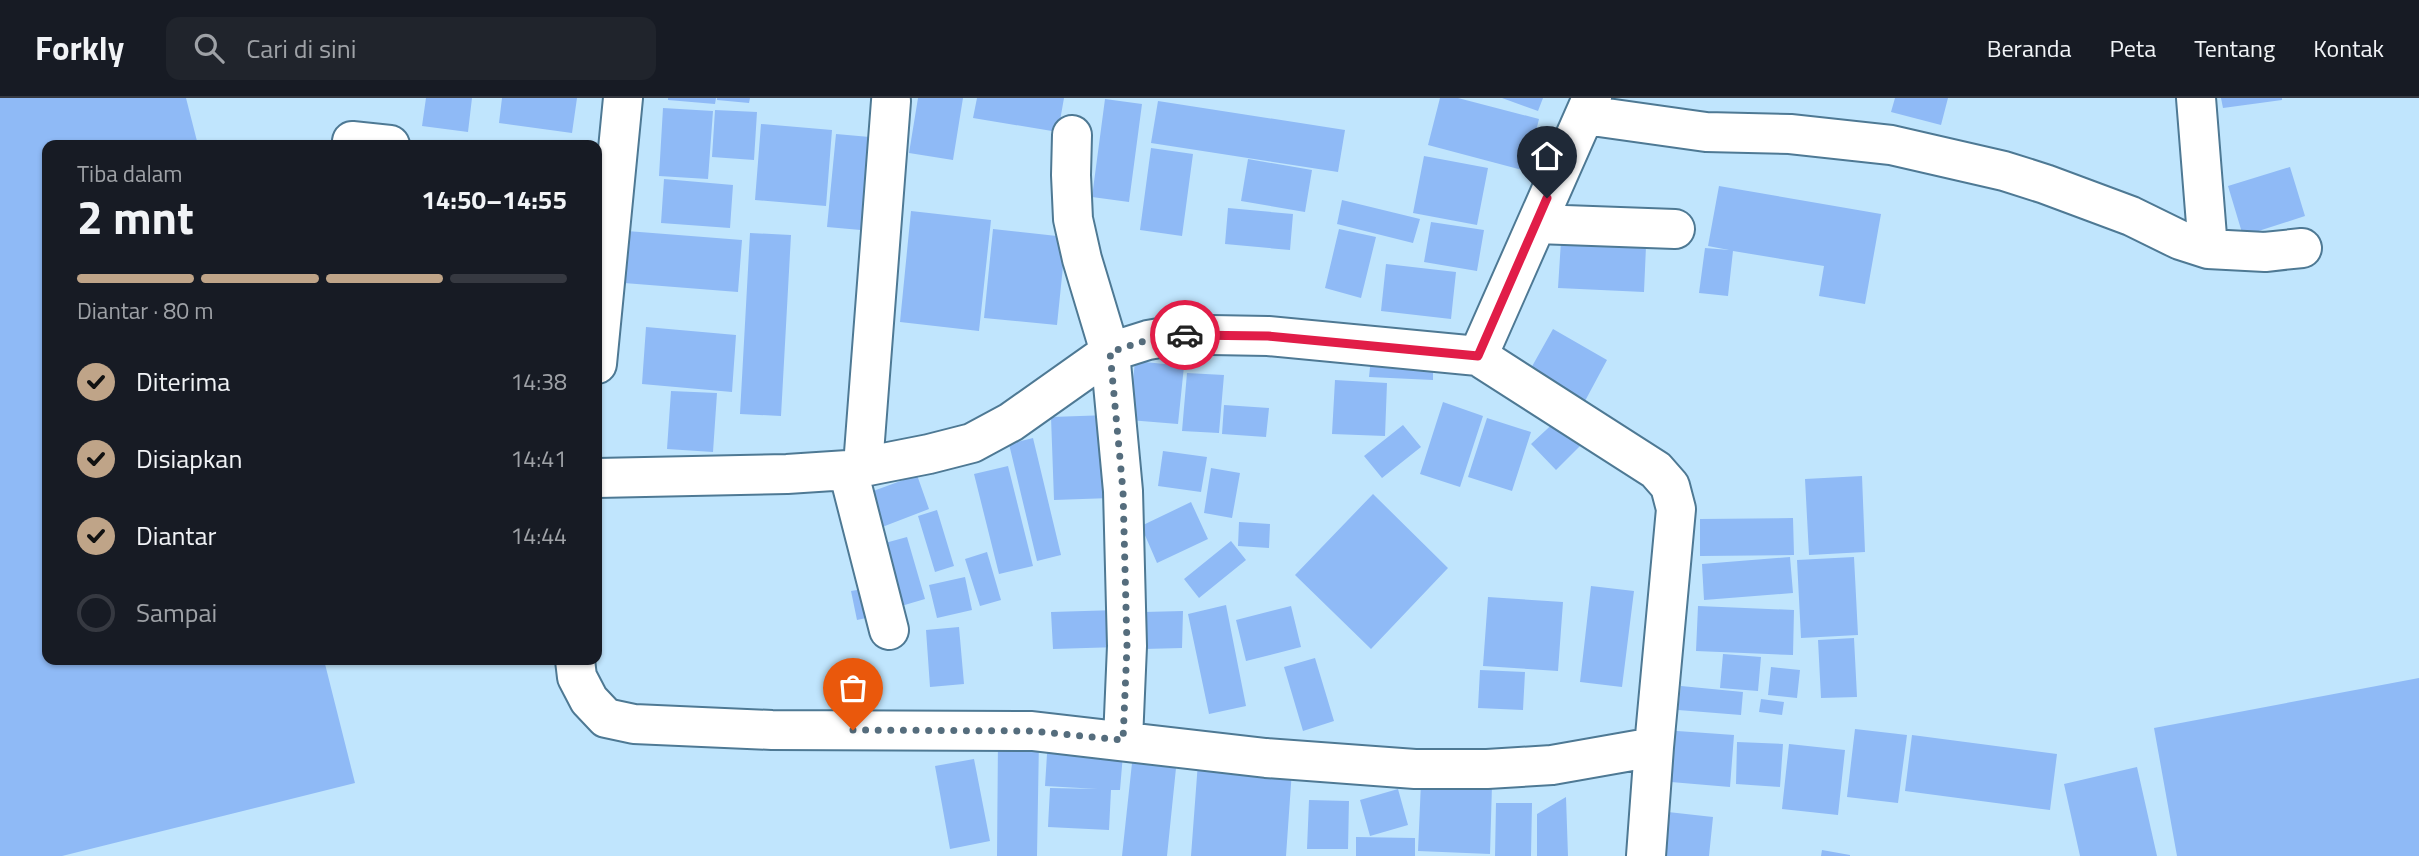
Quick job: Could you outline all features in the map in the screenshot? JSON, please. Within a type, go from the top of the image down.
[{"type":"street","points":[[602,257],[606,171],[623,98]]},
{"type":"street","points":[[2196,98],[2208,249]]},
{"type":"street","points":[[889,630],[856,468],[891,101]]},
{"type":"street","points":[[1478,356],[1588,107],[1706,132],[1790,134],[1891,145],[2045,184],[2131,216],[2180,240],[2208,249],[2265,252],[2302,248]]},
{"type":"street","points":[[1072,135],[1073,219],[1110,352],[1123,491],[1127,646],[1123,740]]},
{"type":"street","points":[[1537,224],[1675,229]]},
{"type":"street","points":[[602,478],[856,468],[929,454],[972,443],[1011,422],[1110,352],[1148,340],[1177,335],[1268,336],[1478,356],[1656,470],[1673,493],[1676,509],[1646,856]]},
{"type":"street","points":[[576,665],[577,677],[597,709],[606,718],[634,724],[772,730],[1032,731],[1266,758],[1415,769],[1488,769],[1552,765],[1654,747]]},
{"type":"building","points":[[0,98],[186,98],[197,140],[42,140],[42,665],[325,665],[355,783],[62,856],[0,856]]},
{"type":"building","points":[[426,98],[472,98],[468,132],[422,126]]},
{"type":"building","points":[[502,98],[577,98],[572,133],[499,123]]},
{"type":"building","points":[[668,98],[716,98],[715,104]]},
{"type":"building","points":[[717,98],[750,98],[749,103]]},
{"type":"building","points":[[918,98],[963,98],[953,160],[909,153]]},
{"type":"building","points":[[977,98],[1064,98],[1058,132],[973,118]]},
{"type":"building","points":[[1440,98],[1458,98],[1539,119],[1526,171],[1428,145]]},
{"type":"building","points":[[1502,98],[1543,98],[1538,111]]},
{"type":"building","points":[[1895,98],[1948,98],[1941,125],[1891,112]]},
{"type":"building","points":[[2221,98],[2282,98],[2282,100],[2223,108]]},
{"type":"building","points":[[1105,99],[1142,104],[1129,202],[1092,197]]},
{"type":"building","points":[[1158,101],[1345,130],[1338,172],[1151,143]]},
{"type":"building","points":[[663,108],[713,111],[708,179],[659,176]]},
{"type":"building","points":[[715,110],[757,112],[754,160],[712,157]]},
{"type":"building","points":[[761,124],[832,130],[826,206],[755,200]]},
{"type":"building","points":[[836,134],[881,138],[872,231],[827,227]]},
{"type":"building","points":[[1151,148],[1193,154],[1182,236],[1140,230]]},
{"type":"building","points":[[1424,156],[1488,168],[1477,225],[1413,213]]},
{"type":"building","points":[[1248,159],[1312,170],[1305,212],[1241,201]]},
{"type":"building","points":[[2290,167],[2305,216],[2243,236],[2228,186]]},
{"type":"building","points":[[664,179],[733,185],[730,228],[661,223]]},
{"type":"building","points":[[1719,186],[1881,214],[1865,304],[1819,296],[1824,266],[1733,251],[1728,296],[1699,293],[1705,248],[1729,250],[1708,246]]},
{"type":"building","points":[[1342,200],[1420,219],[1413,243],[1337,224]]},
{"type":"building","points":[[1228,208],[1293,214],[1290,250],[1225,244]]},
{"type":"building","points":[[911,211],[991,220],[979,331],[900,322]]},
{"type":"building","points":[[1431,222],[1484,230],[1477,271],[1424,262]]},
{"type":"building","points":[[993,229],[1066,237],[1057,325],[984,318]]},
{"type":"building","points":[[1339,229],[1376,237],[1361,298],[1325,288]]},
{"type":"building","points":[[627,231],[742,240],[738,292],[624,283]]},
{"type":"building","points":[[750,233],[791,235],[781,416],[740,414]]},
{"type":"building","points":[[1561,241],[1646,246],[1644,292],[1558,288]]},
{"type":"building","points":[[1386,264],[1456,272],[1451,319],[1381,311]]},
{"type":"building","points":[[646,327],[736,335],[732,392],[642,384]]},
{"type":"building","points":[[1553,329],[1607,360],[1585,401],[1530,370]]},
{"type":"building","points":[[1371,358],[1433,361],[1433,380],[1369,377]]},
{"type":"building","points":[[1135,361],[1184,366],[1178,424],[1129,420]]},
{"type":"building","points":[[1187,373],[1224,375],[1219,433],[1182,431]]},
{"type":"building","points":[[1335,380],[1387,383],[1385,436],[1332,434]]},
{"type":"building","points":[[671,391],[717,393],[713,452],[667,449]]},
{"type":"building","points":[[1443,402],[1483,416],[1460,487],[1420,474]]},
{"type":"building","points":[[1224,405],[1269,408],[1266,437],[1222,434]]},
{"type":"building","points":[[1109,415],[1111,498],[1054,500],[1051,417]]},
{"type":"building","points":[[1560,417],[1584,442],[1556,470],[1531,444]]},
{"type":"building","points":[[1487,418],[1531,432],[1512,491],[1468,477]]},
{"type":"building","points":[[1403,425],[1421,447],[1382,478],[1364,456]]},
{"type":"building","points":[[1033,438],[1061,555],[1037,561],[1009,444]]},
{"type":"building","points":[[1163,451],[1207,457],[1201,492],[1158,486]]},
{"type":"building","points":[[1008,466],[1033,566],[999,574],[974,474]]},
{"type":"building","points":[[1211,468],[1240,473],[1232,518],[1204,513]]},
{"type":"building","points":[[917,475],[929,509],[877,529],[865,494]]},
{"type":"building","points":[[1862,476],[1865,552],[1809,555],[1805,479]]},
{"type":"building","points":[[1373,494],[1448,568],[1371,649],[1295,575]]},
{"type":"building","points":[[1191,502],[1208,539],[1157,563],[1141,526]]},
{"type":"building","points":[[937,510],[954,566],[935,572],[918,516]]},
{"type":"building","points":[[1793,518],[1794,555],[1700,556],[1700,519]]},
{"type":"building","points":[[1239,522],[1270,524],[1269,548],[1238,546]]},
{"type":"building","points":[[907,537],[925,599],[891,609],[874,546]]},
{"type":"building","points":[[1231,541],[1246,560],[1199,598],[1184,579]]},
{"type":"building","points":[[987,552],[1001,600],[980,606],[965,559]]},
{"type":"building","points":[[1790,557],[1793,593],[1704,600],[1702,564]]},
{"type":"building","points":[[1854,557],[1858,635],[1801,638],[1797,560]]},
{"type":"building","points":[[965,577],[972,610],[937,618],[929,585]]},
{"type":"building","points":[[1591,586],[1634,591],[1622,687],[1580,682]]},
{"type":"building","points":[[869,588],[875,616],[857,620],[851,591]]},
{"type":"building","points":[[1488,597],[1563,602],[1558,671],[1483,666]]},
{"type":"building","points":[[1226,605],[1246,706],[1209,714],[1188,614]]},
{"type":"building","points":[[1291,606],[1301,647],[1246,661],[1236,620]]},
{"type":"building","points":[[1698,606],[1794,610],[1793,655],[1696,651]]},
{"type":"building","points":[[1118,610],[1119,647],[1053,649],[1051,612]]},
{"type":"building","points":[[1183,611],[1182,648],[1144,649],[1144,612]]},
{"type":"building","points":[[959,627],[964,684],[930,687],[926,630]]},
{"type":"building","points":[[1854,638],[1857,697],[1821,698],[1818,640]]},
{"type":"building","points":[[1723,654],[1761,657],[1758,691],[1720,688]]},
{"type":"building","points":[[1315,658],[1334,721],[1303,731],[1284,667]]},
{"type":"building","points":[[1771,667],[1800,670],[1797,698],[1768,695]]},
{"type":"building","points":[[1480,670],[1525,672],[1523,710],[1478,708]]},
{"type":"building","points":[[2419,678],[2419,856],[2177,856],[2154,728]]},
{"type":"building","points":[[1681,686],[1743,692],[1741,715],[1678,710]]},
{"type":"building","points":[[1761,699],[1784,702],[1782,715],[1759,712]]},
{"type":"building","points":[[1855,729],[1907,735],[1898,803],[1847,797]]},
{"type":"building","points":[[1663,730],[1734,735],[1730,787],[1659,781]]},
{"type":"building","points":[[1912,735],[2057,754],[2050,810],[1905,791]]},
{"type":"building","points":[[1048,738],[1124,742],[1120,790],[1111,790],[1109,830],[1048,827],[1050,788],[1098,789],[1045,786]]},
{"type":"building","points":[[998,740],[1039,740],[1037,856],[997,856]]},
{"type":"building","points":[[1737,742],[1783,744],[1780,787],[1736,784]]},
{"type":"building","points":[[1789,744],[1845,750],[1838,815],[1782,809]]},
{"type":"building","points":[[974,759],[990,841],[950,849],[935,766]]},
{"type":"building","points":[[1198,762],[1292,770],[1286,856],[1191,856]]},
{"type":"building","points":[[1132,763],[1176,768],[1167,856],[1122,856]]},
{"type":"building","points":[[2137,767],[2157,856],[2080,856],[2064,784]]},
{"type":"building","points":[[1421,782],[1492,785],[1490,854],[1418,851]]},
{"type":"building","points":[[1398,789],[1408,825],[1370,836],[1360,800]]},
{"type":"building","points":[[1566,797],[1568,856],[1537,856],[1537,814]]},
{"type":"building","points":[[1309,800],[1349,801],[1348,849],[1307,849]]},
{"type":"building","points":[[1496,803],[1532,803],[1531,856],[1495,856]]},
{"type":"building","points":[[1659,811],[1713,817],[1709,856],[1654,856]]},
{"type":"building","points":[[1356,837],[1415,838],[1415,856],[1356,856]]},
{"type":"building","points":[[1822,850],[1850,855],[1850,856],[1821,856]]},
{"type":"way so far","points":[[853,730],[1032,731],[1123,740],[1127,646],[1123,491],[1110,352],[1148,340],[1185,335]]},
{"type":"route","points":[[1185,335],[1268,336],[1478,356],[1547,198]]}]
